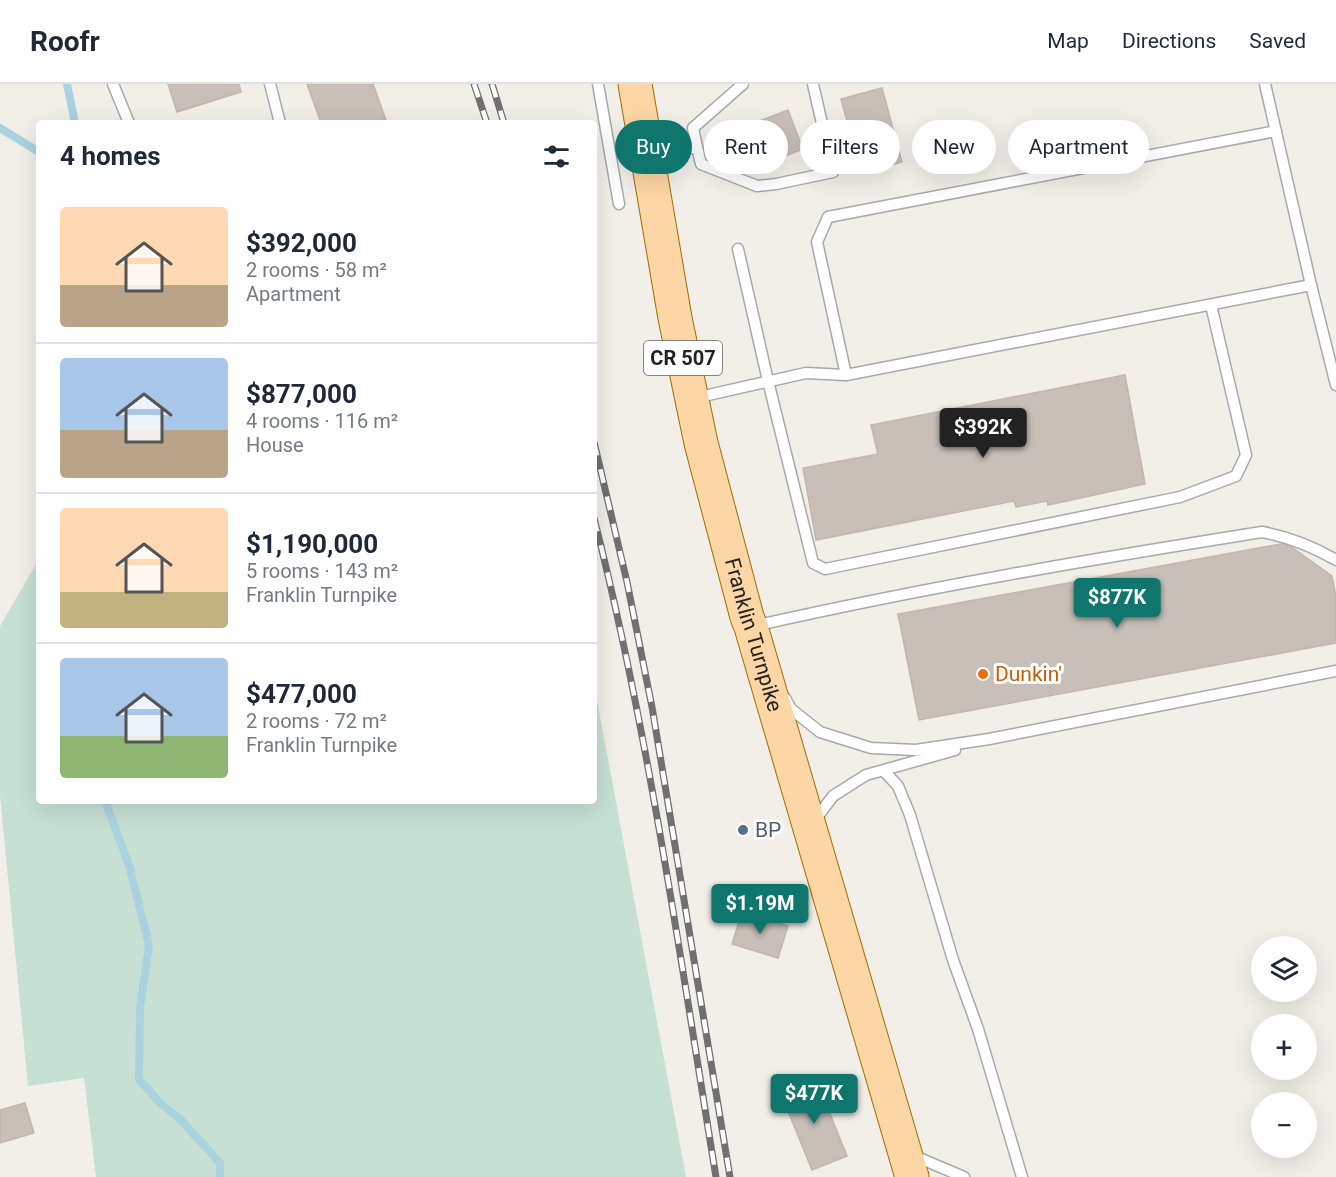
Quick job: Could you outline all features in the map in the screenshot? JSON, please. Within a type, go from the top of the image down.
[{"type":"main road","name":"Franklin Turnpike","points":[[635,84],[641,120]]},
{"type":"main road","name":"Franklin Turnpike","points":[[650,174],[700,443],[747,617],[811,825],[909,1165]]},
{"type":"lane","points":[[113,84],[128,120]]},
{"type":"lane","points":[[270,84],[279,120]]},
{"type":"lane","points":[[598,84],[619,204]]},
{"type":"lane","points":[[743,84],[693,128],[700,164],[757,186],[832,171],[813,84]]},
{"type":"lane","points":[[1265,84],[1336,385]]},
{"type":"lane","points":[[846,375],[817,242],[828,217],[1276,131]]},
{"type":"lane","points":[[692,148],[697,147]]},
{"type":"lane","points":[[738,249],[813,563],[825,569],[1180,497],[1236,476],[1246,454],[1211,305]]},
{"type":"lane","points":[[692,398],[806,373],[846,375],[1311,285]]},
{"type":"lane","points":[[1336,560],[1288,537],[1262,532],[1099,558],[843,605],[754,638],[791,709],[820,732],[871,748],[916,750],[989,740],[1336,671]]},
{"type":"lane","points":[[811,825],[833,796],[866,775],[989,740]]},
{"type":"lane","points":[[884,771],[898,786],[906,806],[933,888],[953,960],[978,1029],[1019,1176]]},
{"type":"lane","points":[[909,1165],[964,1177]]},
{"type":"green space","points":[[36,564],[36,804],[597,804],[597,700],[686,1177],[96,1177],[84,1078],[28,1086],[0,795],[0,626]]},
{"type":"building","points":[[168,84],[239,84],[241,92],[177,112]]},
{"type":"building","points":[[307,84],[373,84],[386,120],[320,120]]},
{"type":"building","points":[[882,88],[891,120],[847,120],[841,99]]},
{"type":"building","points":[[788,110],[800,141],[800,150],[788,155],[788,120],[762,120]]},
{"type":"building","points":[[1125,375],[1145,484],[1048,505],[1047,501],[1016,507],[1014,501],[816,540],[803,468],[878,454],[871,425]]},
{"type":"building","points":[[1286,543],[1332,576],[1336,597],[1336,643],[919,720],[898,614]]},
{"type":"building","points":[[742,912],[788,926],[778,958],[732,944]]},
{"type":"building","points":[[816,1079],[847,1156],[812,1170],[781,1094]]},
{"type":"building","points":[[25,1103],[34,1133],[0,1143],[0,1110]]},
{"type":"waterway","points":[[67,84],[74,120]]},
{"type":"waterway","points":[[0,128],[36,150]]},
{"type":"waterway","points":[[106,804],[129,865],[149,945],[140,1009],[139,1079],[220,1163],[220,1177]]},
{"type":"railway","points":[[474,84],[486,120]]},
{"type":"railway","points":[[492,84],[503,120]]},
{"type":"railway","points":[[597,455],[627,582],[652,707],[730,1177]]},
{"type":"railway","points":[[597,530],[614,599],[647,763],[716,1177]]},
{"type":"place","name":"Dunkin'","points":[[983,674]]},
{"type":"place","name":"BP","points":[[743,830]]}]
